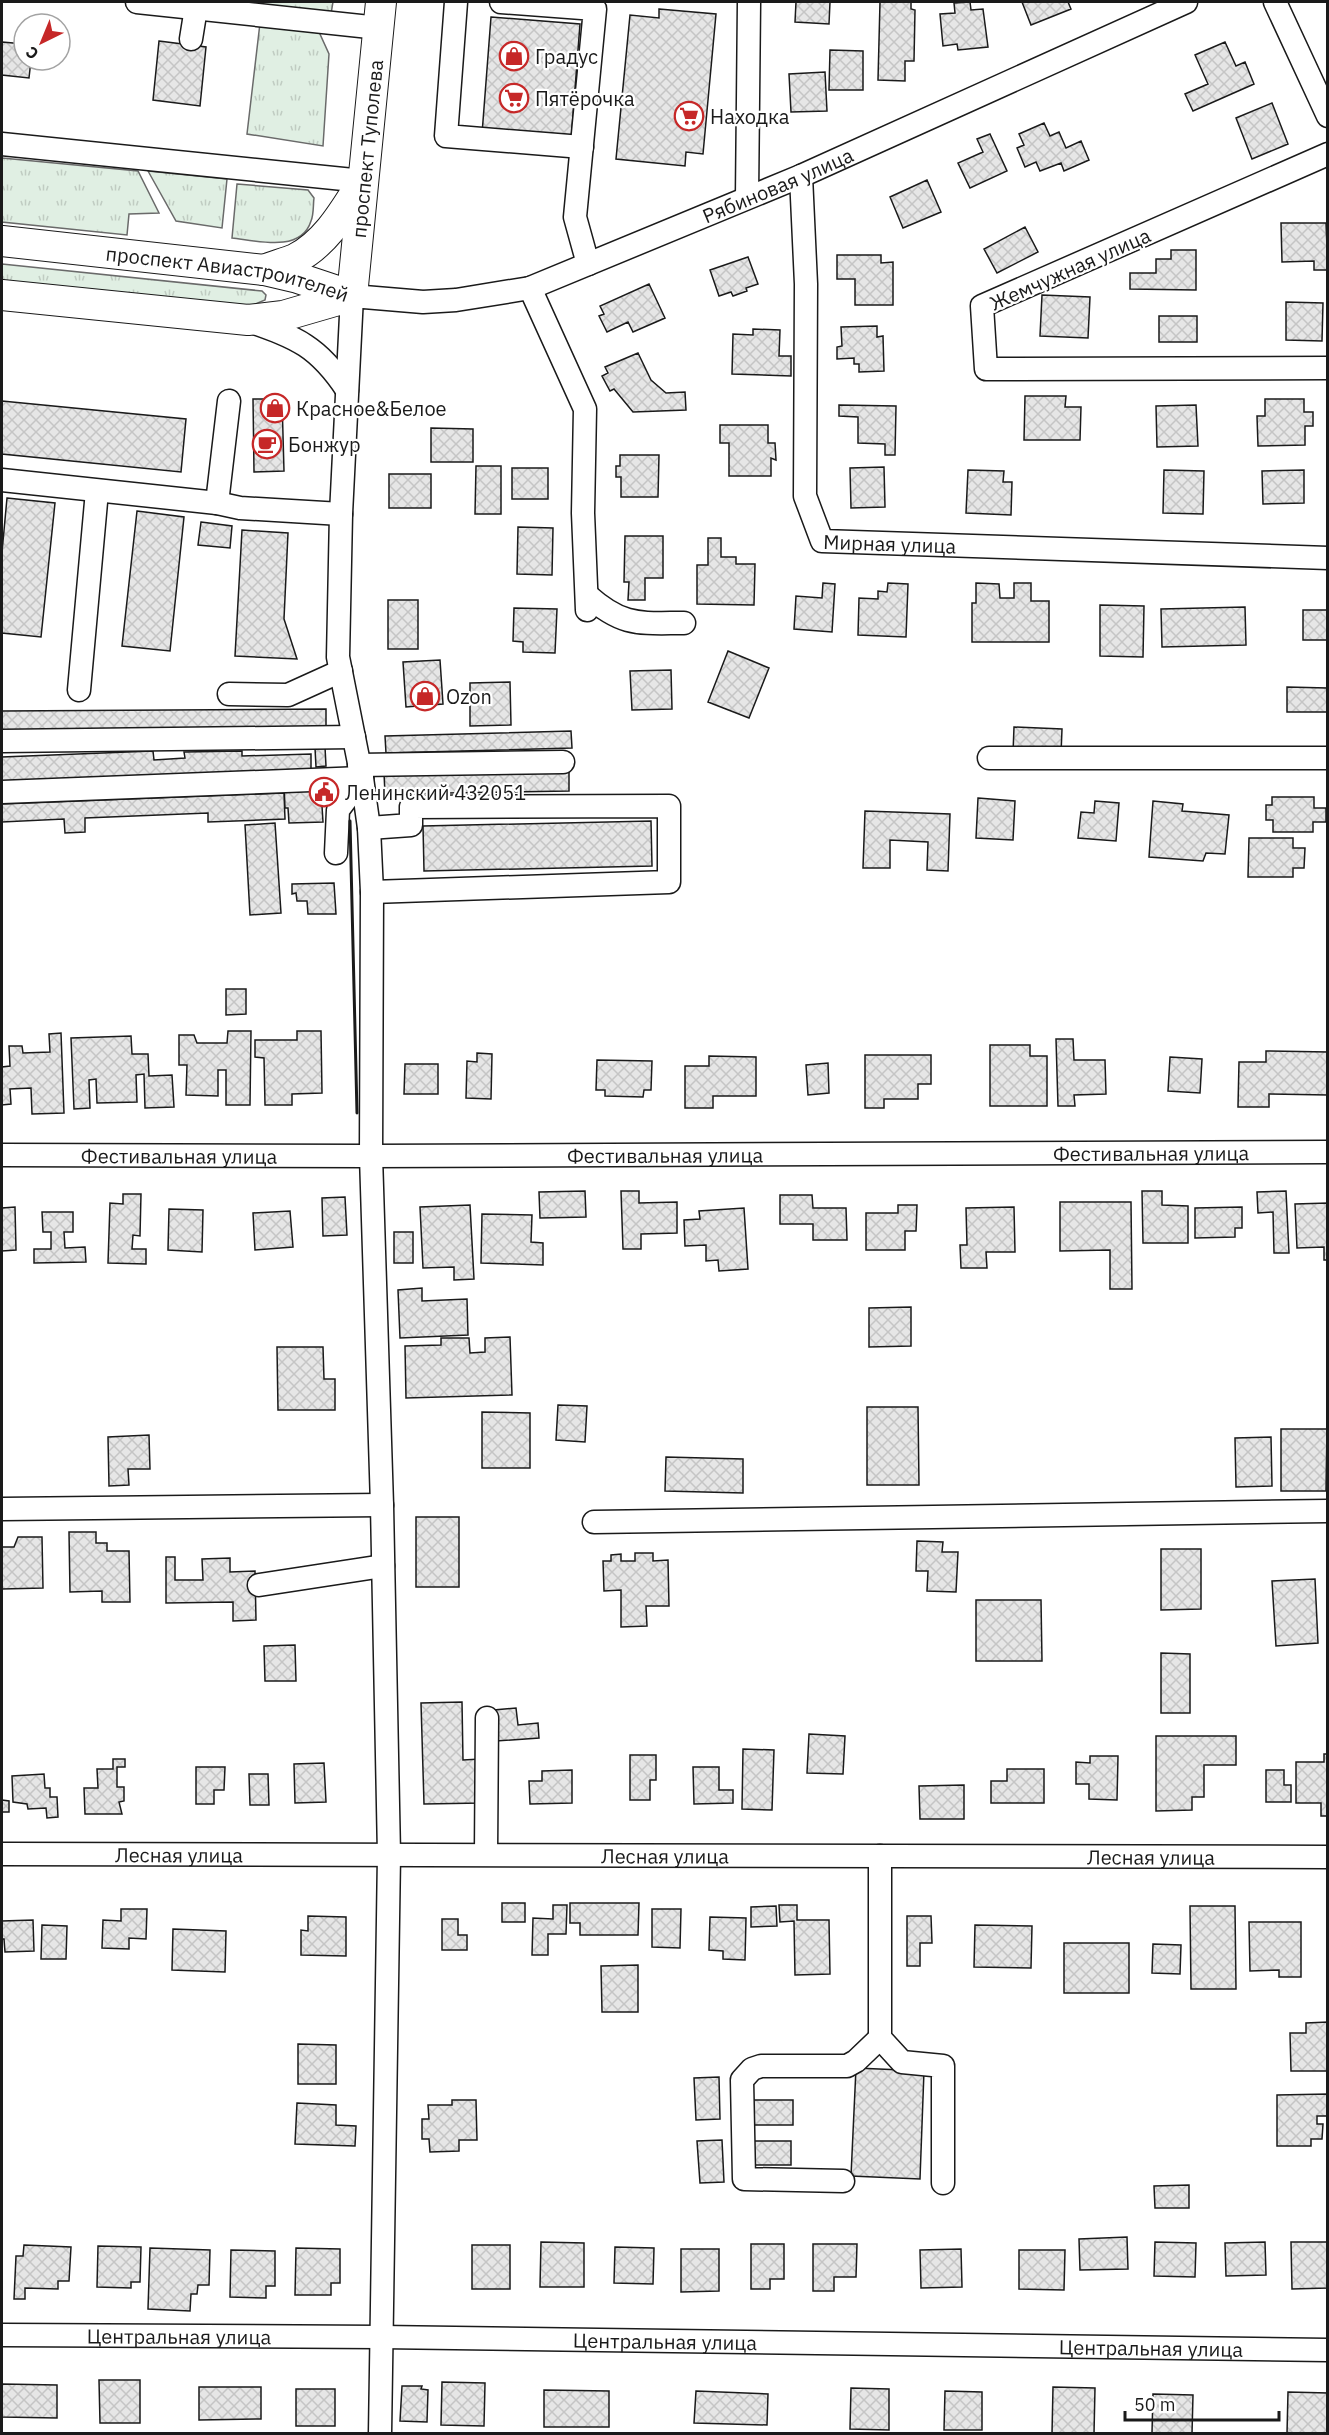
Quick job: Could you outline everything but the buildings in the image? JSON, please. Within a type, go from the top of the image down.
[{"type":"main road","name":"проспект Туполева","points":[[352,296],[380,15]]},
{"type":"main road","points":[[264,270],[296,258],[318,242],[339,219],[363,181]]},
{"type":"main road","name":"проспект Авиастроителей","points":[[2,241],[264,270],[298,278],[352,296]]},
{"type":"main road","name":"проспект Авиастроителей","points":[[2,295],[248,320],[282,316],[352,296]]},
{"type":"street","points":[[137,2],[196,8],[380,15]]},
{"type":"street","points":[[456,2],[446,136],[582,147]]},
{"type":"street","points":[[501,2],[595,9],[575,218],[588,264]]},
{"type":"street","points":[[747,197],[749,2]]},
{"type":"street","name":"Рябиновая улица","points":[[352,296],[423,302],[456,300],[530,288],[801,176],[1186,2]]},
{"type":"street","points":[[1275,2],[1328,116]]},
{"type":"street","points":[[191,39],[196,8]]},
{"type":"street","points":[[2,144],[363,181]]},
{"type":"street","name":"Жемчужная улица","points":[[1328,154],[982,306],[986,369],[1328,369]]},
{"type":"street","name":"Мирная улица","points":[[801,176],[806,284],[805,496],[822,541],[1328,558]]},
{"type":"street","points":[[530,288],[585,409],[584,513],[587,603],[635,623],[684,623]]},
{"type":"street","points":[[352,296],[341,514],[338,657],[361,771],[369,828],[372,892],[371,1156],[382,1505],[389,1855],[380,2433]]},
{"type":"street","points":[[248,320],[292,336],[315,351],[331,367],[347,390]]},
{"type":"street","points":[[216,503],[229,401]]},
{"type":"street","points":[[2,480],[216,503],[250,509],[341,514]]},
{"type":"street","points":[[79,690],[97,491]]},
{"type":"street","points":[[229,694],[288,695],[341,671]]},
{"type":"street","points":[[2,741],[354,737]]},
{"type":"street","points":[[989,758],[1328,758]]},
{"type":"street","points":[[2,792],[563,762]]},
{"type":"street","points":[[336,853],[338,810],[361,771]]},
{"type":"street","points":[[369,828],[411,825],[411,807],[669,806],[669,882],[372,892]]},
{"type":"street","name":"Фестивальная улица","points":[[2,1155],[371,1156],[1328,1152]]},
{"type":"street","points":[[2,1509],[382,1505]]},
{"type":"street","points":[[594,1522],[1328,1511]]},
{"type":"street","points":[[259,1585],[383,1566]]},
{"type":"street","points":[[486,1854],[487,1718]]},
{"type":"street","name":"Лесная улица","points":[[2,1854],[1328,1857]]},
{"type":"street","points":[[880,1856],[880,2038],[902,2062],[943,2066],[943,2183]]},
{"type":"street","points":[[843,2181],[744,2179],[742,2080],[752,2069],[761,2066],[847,2066],[856,2061],[880,2038]]},
{"type":"street","name":"Центральная улица","points":[[2,2335],[381,2337],[1328,2350]]},
{"type":"green space","points":[[262,2],[333,2],[331,14],[261,6]]},
{"type":"green space","points":[[260,23],[319,32],[329,54],[323,146],[247,134]]},
{"type":"green space","points":[[2,158],[138,171],[159,213],[129,214],[127,235],[2,222]]},
{"type":"green space","points":[[148,171],[227,179],[222,228],[176,221]]},
{"type":"green space","points":[[237,184],[308,190],[314,198],[312,218],[306,231],[298,238],[277,243],[232,238]]},
{"type":"green space","points":[[2,264],[262,291],[266,295],[265,300],[248,307],[2,282]]},
{"type":"wall","points":[[350,821],[357,1113]]},
{"type":"place","name":"Градус","points":[[514,56]]},
{"type":"place","name":"Пятёрочка","points":[[514,98]]},
{"type":"place","name":"Находка","points":[[689,116]]},
{"type":"place","name":"Красное&Белое","points":[[275,408]]},
{"type":"place","name":"Бонжур","points":[[267,444]]},
{"type":"place","name":"Ozon","points":[[425,696]]},
{"type":"place","name":"Ленинский 432051","points":[[324,792]]}]
